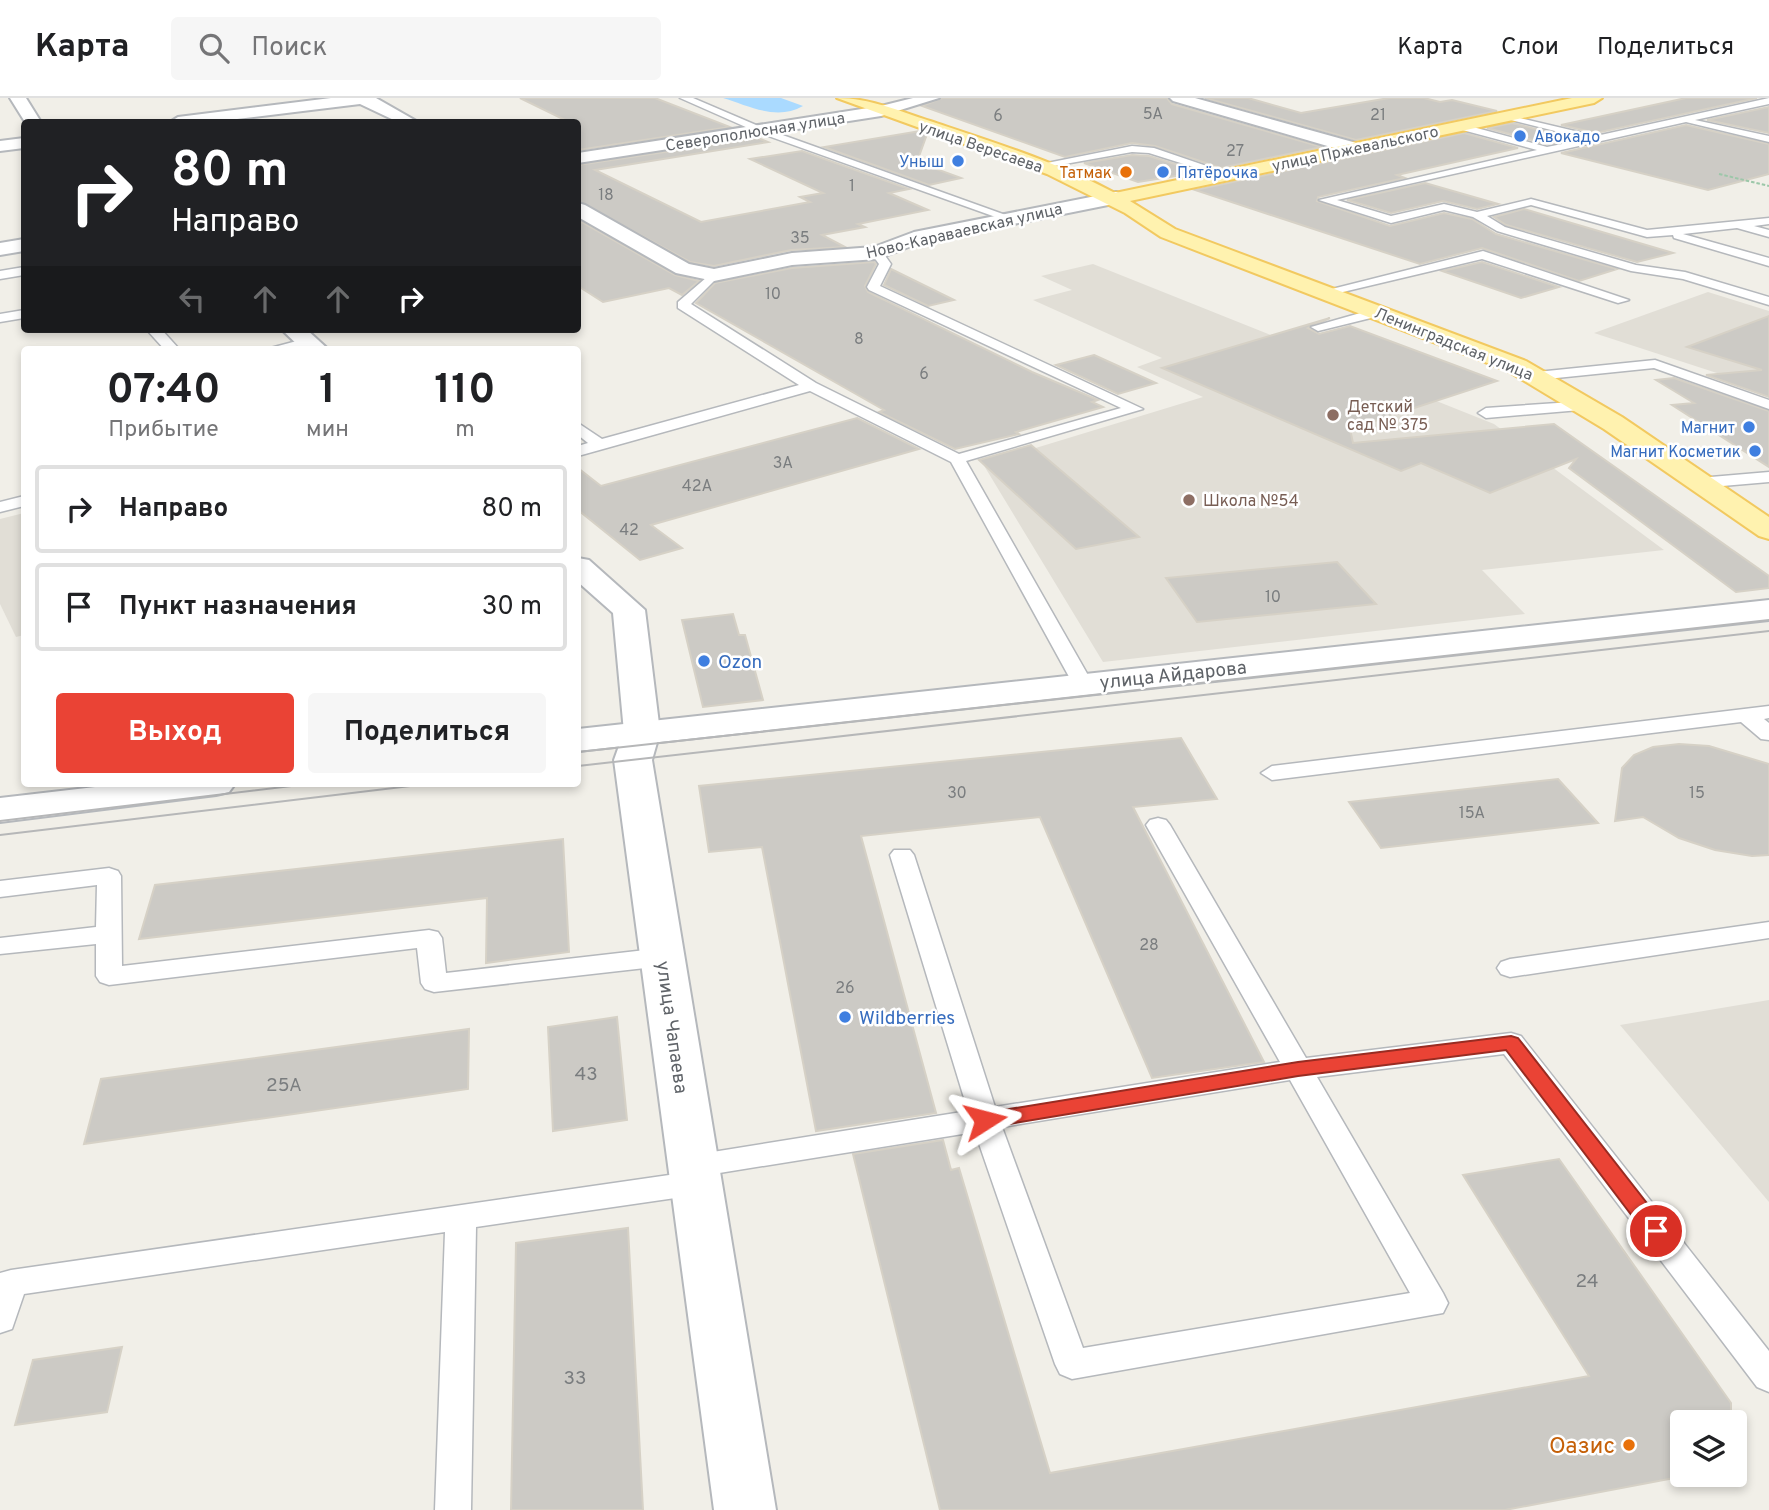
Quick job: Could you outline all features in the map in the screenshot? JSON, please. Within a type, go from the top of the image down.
[{"type":"main road","name":"улица Вересаева","points":[[845,98],[1037,166],[1116,198]]},
{"type":"main road","name":"улица Пржевальского","points":[[1116,198],[1587,98]]},
{"type":"main road","name":"Ленинградская улица","points":[[1116,198],[1168,233],[1378,312],[1537,376],[1587,405],[1769,530]]},
{"type":"street","points":[[18,98],[31,119]]},
{"type":"street","points":[[361,98],[405,119]]},
{"type":"street","points":[[201,119],[368,98]]},
{"type":"street","name":"Северополюсная улица","points":[[581,158],[881,111],[931,98]]},
{"type":"street","points":[[1178,98],[1354,148]]},
{"type":"street","points":[[0,146],[21,143]]},
{"type":"street","name":"Ново-Караваевская улица","points":[[581,211],[683,269],[714,275],[792,259],[877,253],[914,238],[1116,198]]},
{"type":"street","points":[[0,249],[21,246]]},
{"type":"street","name":"улица Чапаева","points":[[581,570],[629,610],[642,732],[633,760],[744,1510]]},
{"type":"street","name":"улица Айдарова","points":[[581,740],[1769,610]]},
{"type":"street","points":[[0,810],[191,787]]},
{"type":"lane","points":[[685,98],[760,130],[1008,218]]},
{"type":"lane","points":[[1769,101],[1324,200],[1391,220],[1444,206],[1477,215],[1501,229],[1537,240],[1635,268],[1685,276],[1769,301]]},
{"type":"lane","points":[[1506,116],[1598,138]]},
{"type":"lane","points":[[1684,121],[1769,139]]},
{"type":"lane","points":[[1458,126],[1549,149]]},
{"type":"lane","points":[[1037,166],[1141,150],[1228,175]]},
{"type":"lane","points":[[1477,215],[1531,202],[1647,234],[1769,221]]},
{"type":"lane","points":[[1737,225],[1769,233]]},
{"type":"lane","points":[[1665,232],[1769,262]]},
{"type":"lane","points":[[877,253],[885,264],[873,287],[1135,409],[957,459]]},
{"type":"lane","points":[[1326,292],[1483,255],[1623,300]]},
{"type":"lane","points":[[0,275],[21,272]]},
{"type":"lane","points":[[714,275],[683,304],[811,386],[957,459],[1083,684]]},
{"type":"lane","points":[[1318,327],[1378,312]]},
{"type":"lane","points":[[0,318],[21,314]]},
{"type":"lane","points":[[157,333],[169,346]]},
{"type":"lane","points":[[284,346],[306,340]]},
{"type":"lane","points":[[1537,376],[1655,364],[1769,405]]},
{"type":"lane","points":[[581,450],[811,386]]},
{"type":"lane","points":[[1486,413],[1587,405]]},
{"type":"lane","points":[[581,430],[600,445]]},
{"type":"lane","points":[[1699,483],[1769,477]]},
{"type":"lane","points":[[0,507],[21,502]]},
{"type":"lane","points":[[1272,773],[1769,712]]},
{"type":"lane","points":[[1746,715],[1769,734]]},
{"type":"lane","points":[[902,855],[985,1120],[1072,1364],[1432,1303],[1158,825]]},
{"type":"lane","points":[[0,889],[109,876],[109,976],[429,938],[434,983],[663,957]]},
{"type":"lane","points":[[1510,968],[1769,930]]},
{"type":"lane","points":[[0,946],[110,934]]},
{"type":"lane","points":[[0,1319],[6,1284],[461,1217],[985,1120],[1298,1069],[1511,1043],[1769,1377]]},
{"type":"lane","points":[[453,1510],[461,1217]]},
{"type":"path","points":[[1719,174],[1769,186]]},
{"type":"shaded area","points":[[1093,264],[1494,424],[1664,550],[1482,570],[1525,614],[1103,662],[983,464],[1203,397],[1137,367],[1162,358],[1033,300],[1072,290],[1041,276]]},
{"type":"shaded area","points":[[1708,292],[1769,311],[1769,390],[1594,333]]},
{"type":"shaded area","points":[[21,514],[21,636],[16,637],[0,604],[0,519]]},
{"type":"shaded area","points":[[1769,1000],[1769,1202],[1620,1025]]},
{"type":"water","points":[[723,98],[781,98],[803,106],[783,112],[763,111]]},
{"type":"building","points":[[520,98],[655,98],[730,127],[581,150],[581,119],[563,119]]},
{"type":"building","points":[[942,98],[1167,98],[1172,104],[1322,147],[1221,168],[1155,146],[1132,143],[1065,157],[922,106]]},
{"type":"building","points":[[1205,98],[1248,98],[1301,113],[1389,98],[1424,98],[1440,102],[1452,100],[1497,111],[1356,140]]},
{"type":"building","points":[[1686,98],[1757,98],[1596,133],[1561,125]]},
{"type":"building","points":[[1769,107],[1769,133],[1707,120]]},
{"type":"building","points":[[1512,123],[1575,139],[1547,144],[1487,128]]},
{"type":"building","points":[[1686,125],[1769,144],[1769,174],[1708,190],[1561,153]]},
{"type":"building","points":[[920,131],[927,134],[917,162],[961,178],[929,185],[824,147]]},
{"type":"building","points":[[1464,133],[1518,148],[1397,175],[1405,178],[1318,197],[1317,201],[1390,226],[1444,213],[1472,219],[1496,234],[1617,269],[1579,281],[1482,248],[1420,264],[1195,190]]},
{"type":"building","points":[[758,138],[768,142],[595,170],[701,222],[810,202],[800,197],[823,193],[750,159],[802,151],[909,189],[889,193],[928,210],[858,224],[865,227],[822,235],[845,247],[791,250],[714,266],[690,262],[581,203],[581,165]]},
{"type":"building","points":[[1132,155],[1149,156],[1201,172],[1138,182],[1084,163]]},
{"type":"building","points":[[1425,183],[1498,204],[1477,209],[1443,201],[1391,213],[1347,200]]},
{"type":"building","points":[[1524,209],[1673,253],[1637,262],[1506,225],[1494,217]]},
{"type":"building","points":[[581,222],[675,275],[699,281],[682,295],[669,288],[603,302],[581,288]]},
{"type":"building","points":[[1482,262],[1559,287],[1521,298],[1442,271]]},
{"type":"building","points":[[876,264],[865,286],[868,292],[1032,372],[1098,400],[1092,402],[1103,407],[1016,432],[1019,434],[955,449],[879,412],[884,410],[696,303],[715,283],[792,268]]},
{"type":"building","points":[[891,269],[954,300],[928,306],[884,285]]},
{"type":"building","points":[[1769,316],[1769,397],[1706,375],[1762,370],[1687,347]]},
{"type":"building","points":[[1330,318],[1308,328],[1319,334],[1350,326],[1497,381],[1350,429],[1353,443],[1554,424],[1769,576],[1769,588],[1736,592],[1569,468],[1576,459],[1490,493],[1421,463],[1401,471],[1162,368]]},
{"type":"building","points":[[1094,355],[1156,383],[1118,394],[1056,365]]},
{"type":"building","points":[[1674,378],[1769,411],[1769,467],[1672,405],[1694,403],[1656,380]]},
{"type":"building","points":[[857,418],[919,449],[651,525],[682,548],[640,560],[581,512],[581,470],[601,486]]},
{"type":"building","points":[[1031,445],[1139,537],[1076,549],[979,460]]},
{"type":"building","points":[[1337,562],[1376,604],[1197,622],[1166,578]]},
{"type":"building","points":[[733,614],[739,635],[745,635],[763,700],[703,707],[682,620]]},
{"type":"building","points":[[1181,738],[1217,799],[1133,807],[1264,1062],[1152,1078],[1040,817],[861,836],[936,1113],[816,1131],[762,847],[709,852],[699,786]]},
{"type":"building","points":[[1679,744],[1709,746],[1769,764],[1769,855],[1752,856],[1715,850],[1679,838],[1643,817],[1615,821],[1622,768],[1634,755],[1653,747]]},
{"type":"building","points":[[1558,779],[1598,823],[1381,848],[1349,802]]},
{"type":"building","points":[[563,839],[569,952],[486,963],[487,898],[139,939],[155,885]]},
{"type":"building","points":[[617,1017],[627,1120],[553,1131],[548,1027]]},
{"type":"building","points":[[469,1029],[468,1089],[84,1144],[101,1079]]},
{"type":"building","points":[[943,1140],[951,1170],[959,1168],[1050,1473],[1589,1376],[1463,1175],[1559,1159],[1731,1403],[1731,1410],[1670,1410],[1670,1479],[1505,1510],[940,1510],[853,1154]]},
{"type":"building","points":[[628,1228],[643,1510],[511,1510],[516,1243]]},
{"type":"building","points":[[122,1347],[107,1412],[15,1425],[33,1360]]},
{"type":"tram line","points":[[581,752],[1769,620]]},
{"type":"tram line","points":[[581,766],[1769,631]]},
{"type":"tram line","points":[[0,821],[283,787]]},
{"type":"tram line","points":[[0,835],[402,787]]},
{"type":"place","name":"Авокадо","points":[[1520,136]]},
{"type":"place","name":"Уныш","points":[[958,161]]},
{"type":"place","name":"Татмак","points":[[1126,172]]},
{"type":"place","name":"Пятёрочка","points":[[1163,172]]},
{"type":"place","name":"Детский сад № 375","points":[[1333,415]]},
{"type":"place","name":"Магнит","points":[[1749,427]]},
{"type":"place","name":"Магнит Косметик","points":[[1755,451]]},
{"type":"place","name":"Школа №54","points":[[1189,500]]},
{"type":"place","name":"Ozon","points":[[704,661]]},
{"type":"place","name":"Wildberries","points":[[845,1017]]},
{"type":"place","name":"Оазис","points":[[1629,1445]]},
{"type":"route","points":[[985,1120],[1298,1069],[1511,1043],[1656,1231]]}]
